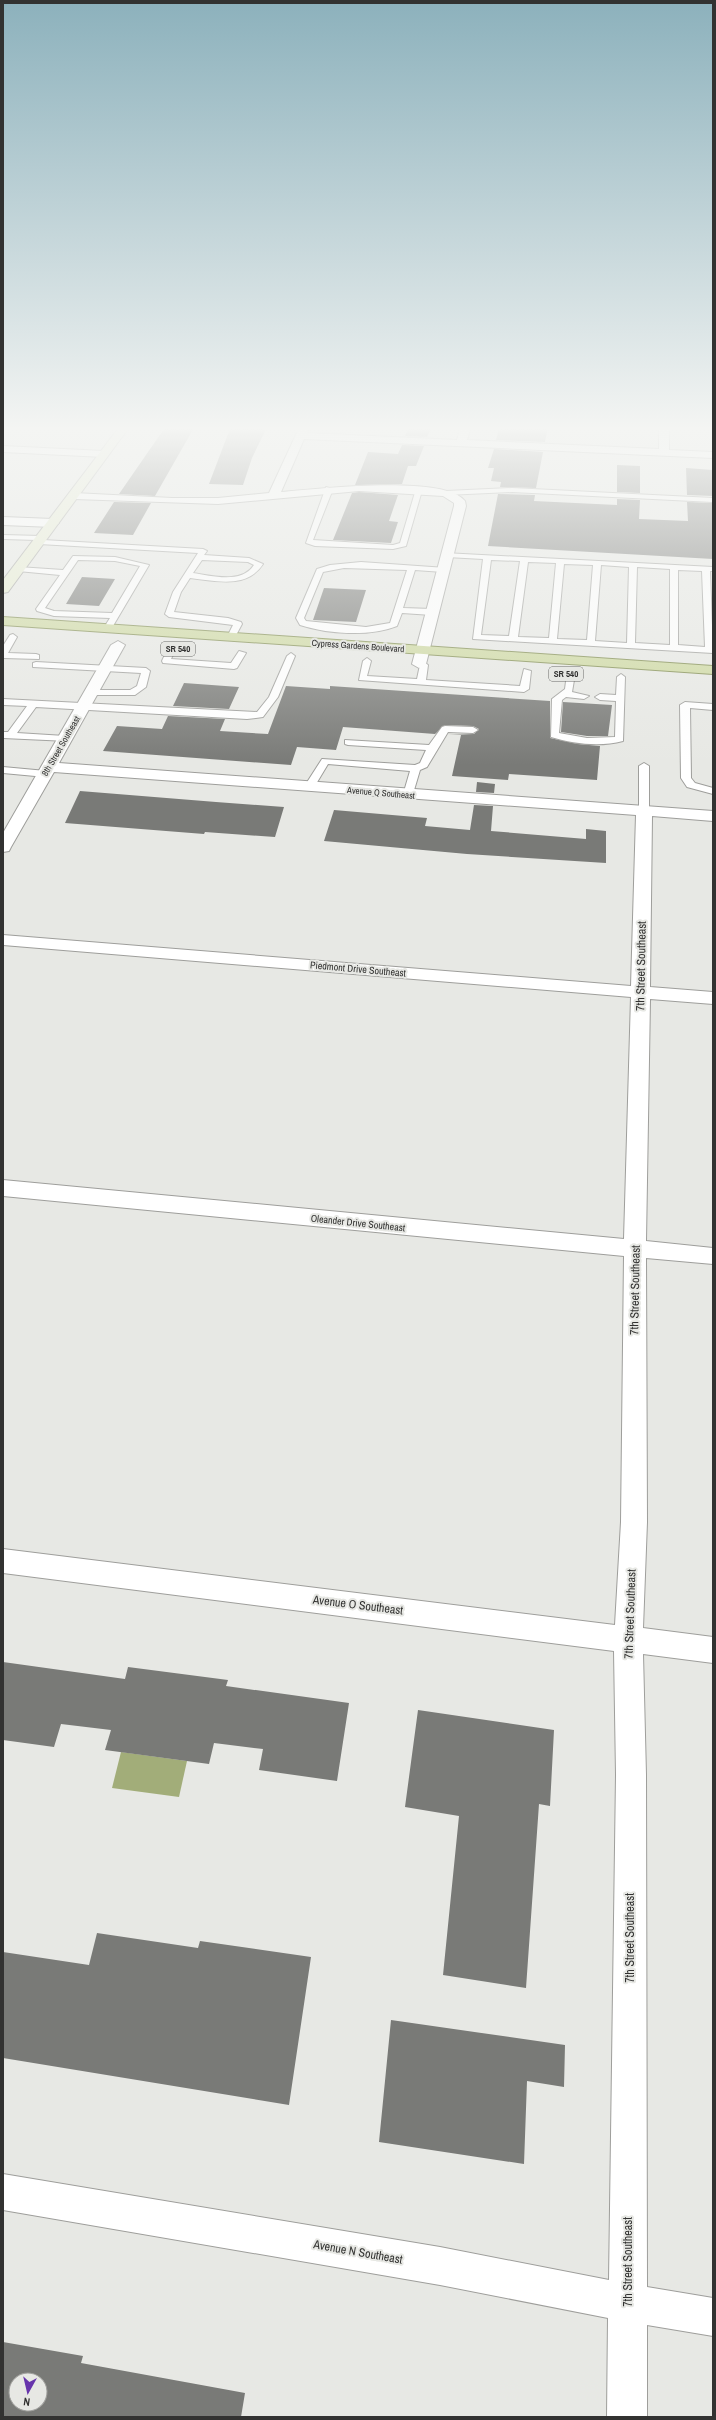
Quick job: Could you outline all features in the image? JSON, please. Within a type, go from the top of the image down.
[{"type":"main road","name":"Cypress Gardens Boulevard","points":[[3,621],[713,670]]},
{"type":"main road","points":[[8,636],[28,638]]},
{"type":"main road","points":[[111,644],[138,642],[190,643],[214,636]]},
{"type":"main road","points":[[111,644],[134,646]]},
{"type":"main road","name":"SR 540","points":[[157,647],[256,654]]},
{"type":"main road","name":"Cypress Gardens Boulevard","points":[[277,655],[307,657]]},
{"type":"main road","name":"Cypress Gardens Boulevard","points":[[360,660],[382,662]]},
{"type":"main road","name":"Cypress Gardens Boulevard","points":[[404,663],[440,666]]},
{"type":"main road","name":"SR 540","points":[[511,670],[542,672]]},
{"type":"main road","name":"SR 540","points":[[556,673],[713,683]]},
{"type":"main road","points":[[674,681],[713,679]]},
{"type":"street","points":[[421,664],[422,650],[451,539]]},
{"type":"street","points":[[3,589],[40,540]]},
{"type":"street","name":"8th Street Southeast","points":[[3,847],[105,668],[111,644]]},
{"type":"street","name":"Avenue Q Southeast","points":[[48,770],[713,816]]},
{"type":"street","name":"7th Street Southeast","points":[[627,2417],[631,1775],[628,1639],[634,1522],[635,1250],[644,812]]},
{"type":"street","name":"Piedmont Drive Southeast","points":[[3,940],[713,998]]},
{"type":"street","name":"Oleander Drive Southeast","points":[[3,1188],[635,1250],[713,1256]]},
{"type":"street","name":"Avenue O Southeast","points":[[3,1561],[713,1650]]},
{"type":"street","name":"Avenue N Southeast","points":[[3,2192],[440,2266],[628,2303],[713,2317]]},
{"type":"lane","points":[[27,539],[203,551],[177,592],[168,614],[228,621],[238,624],[231,637]]},
{"type":"lane","points":[[311,539],[310,541],[315,544],[393,547],[403,544],[405,539]]},
{"type":"lane","points":[[447,555],[487,557],[710,569],[711,650],[476,637],[487,557]]},
{"type":"lane","points":[[188,575],[246,579],[256,571],[259,564],[249,560],[199,557]]},
{"type":"lane","points":[[107,629],[115,616],[145,565],[115,559],[76,558],[40,610],[54,613],[115,616]]},
{"type":"lane","points":[[513,639],[524,559]]},
{"type":"lane","points":[[553,641],[560,561]]},
{"type":"lane","points":[[591,643],[597,563]]},
{"type":"lane","points":[[411,568],[394,624],[387,628],[371,630],[312,626],[303,623],[300,618],[320,571],[326,567],[340,565],[411,568],[443,570]]},
{"type":"lane","points":[[631,646],[633,565]]},
{"type":"lane","points":[[674,567],[674,648]]},
{"type":"lane","points":[[18,569],[66,573]]},
{"type":"lane","points":[[398,610],[432,612]]},
{"type":"lane","points":[[8,636],[3,654],[36,661],[146,671]]},
{"type":"lane","points":[[166,661],[172,648]]},
{"type":"lane","points":[[92,692],[132,693],[141,688],[146,671],[154,663],[166,661],[234,666],[242,653]]},
{"type":"lane","points":[[3,702],[247,716],[260,715],[273,697],[291,656]]},
{"type":"lane","points":[[360,660],[362,678],[524,689],[527,671]]},
{"type":"lane","points":[[421,664],[421,682]]},
{"type":"lane","points":[[571,674],[569,690],[557,699],[554,735],[565,738],[612,742],[620,739],[621,677]]},
{"type":"lane","points":[[563,694],[584,696]]},
{"type":"lane","points":[[600,697],[620,698]]},
{"type":"lane","points":[[7,735],[33,704]]},
{"type":"lane","points":[[713,707],[686,705],[686,778],[691,786],[713,791]]},
{"type":"lane","points":[[309,787],[325,761],[416,768],[424,765],[432,748],[445,728],[473,730]]},
{"type":"lane","points":[[7,735],[65,739]]},
{"type":"lane","points":[[348,742],[432,748]]},
{"type":"lane","points":[[644,766],[644,812]]},
{"type":"lane","points":[[408,795],[416,768]]},
{"type":"lane","points":[[3,770],[48,770]]},
{"type":"shaded area","points":[[121,1752],[187,1761],[179,1797],[112,1788]]},
{"type":"building","points":[[333,539],[392,539],[391,543]]},
{"type":"building","points":[[489,539],[713,539],[713,559],[488,546]]},
{"type":"building","points":[[82,577],[115,579],[99,606],[66,604]]},
{"type":"building","points":[[324,588],[366,590],[356,622],[313,620]]},
{"type":"building","points":[[184,683],[239,687],[229,709],[173,706]]},
{"type":"building","points":[[286,686],[330,689],[330,686],[550,701],[550,738],[578,744],[600,746],[597,780],[509,774],[508,780],[452,776],[461,735],[448,735],[474,734],[479,729],[473,726],[445,725],[435,734],[343,727],[336,750],[297,747],[291,765],[103,751],[117,726],[162,729],[168,716],[225,719],[220,731],[268,734]]},
{"type":"building","points":[[563,702],[612,705],[608,736],[587,736],[561,732]]},
{"type":"building","points":[[477,782],[495,784],[494,793],[476,792]]},
{"type":"building","points":[[80,791],[284,807],[275,837],[205,832],[204,834],[65,823]]},
{"type":"building","points":[[474,805],[493,806],[491,831],[586,839],[586,829],[606,831],[606,863],[467,854],[324,841],[334,810],[427,818],[425,826],[470,830]]},
{"type":"building","points":[[3,1662],[125,1679],[128,1667],[228,1680],[226,1686],[349,1703],[337,1781],[259,1770],[263,1749],[214,1743],[209,1764],[105,1750],[111,1730],[61,1724],[54,1747],[3,1740]]},
{"type":"building","points":[[418,1710],[554,1730],[550,1806],[539,1804],[526,1988],[443,1975],[459,1816],[405,1807]]},
{"type":"building","points":[[97,1933],[198,1948],[200,1941],[311,1957],[289,2105],[3,2058],[3,1952],[89,1965]]},
{"type":"building","points":[[391,2020],[565,2045],[564,2087],[527,2081],[524,2164],[379,2142]]},
{"type":"building","points":[[3,2342],[83,2356],[81,2363],[245,2393],[241,2417],[3,2417]]}]
